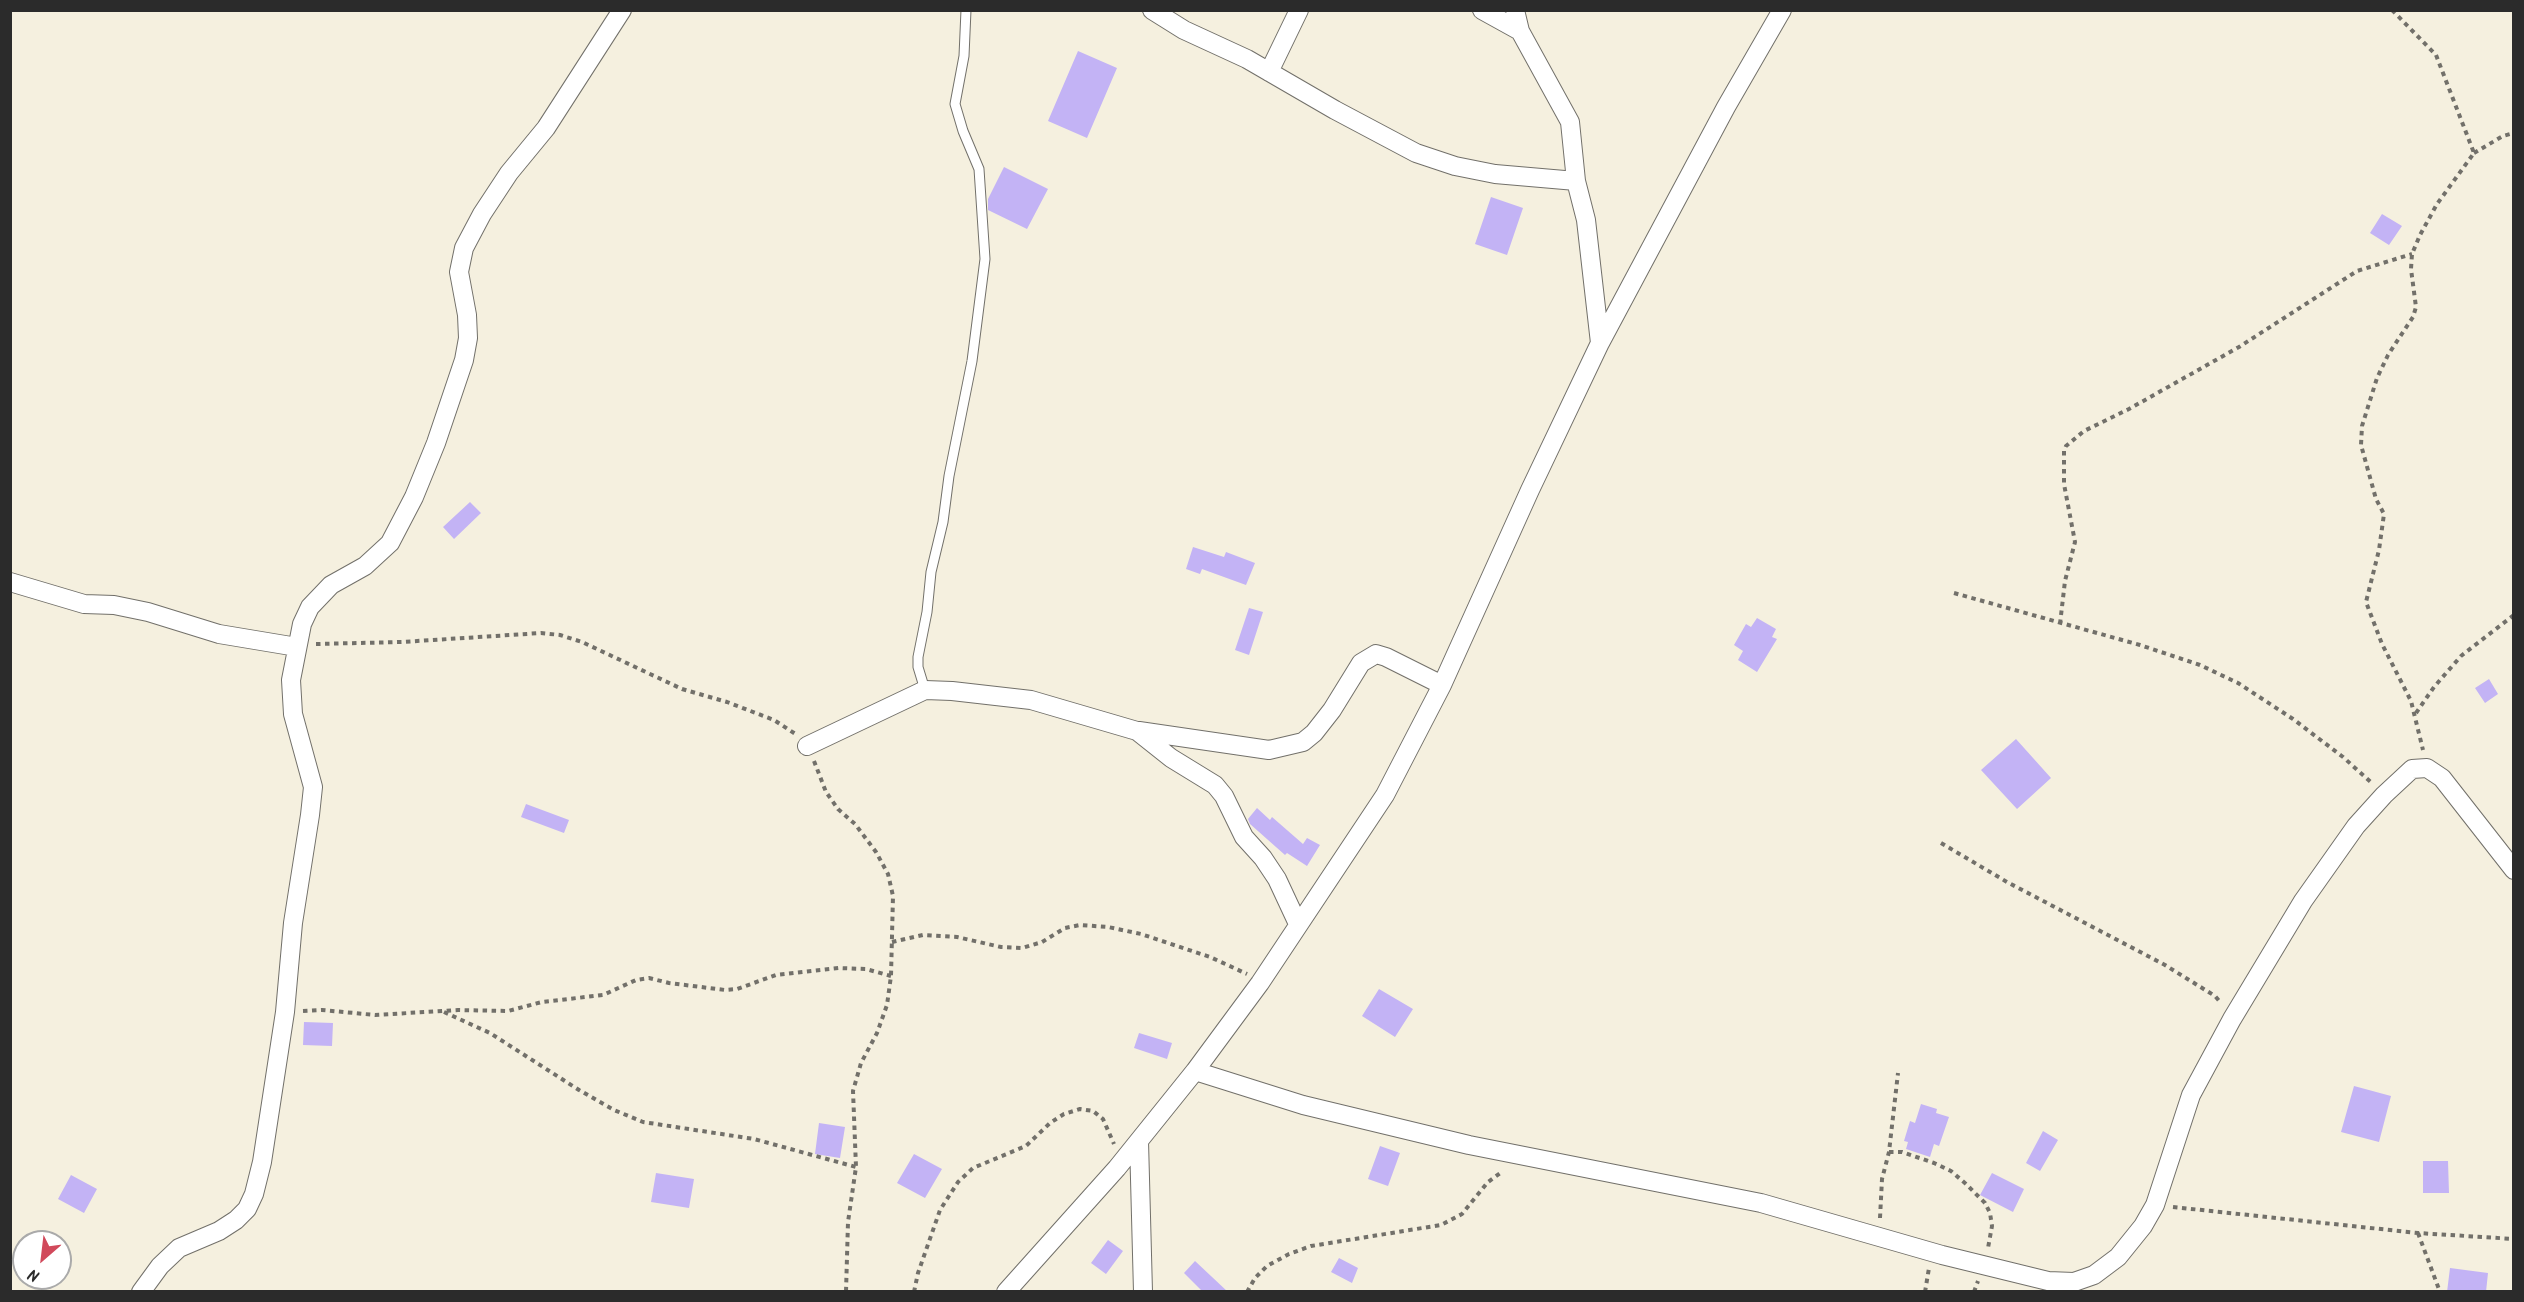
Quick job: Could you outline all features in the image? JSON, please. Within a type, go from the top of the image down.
[{"type":"street","points":[[141,1292],[160,1266],[179,1248],[219,1231],[236,1220],[247,1209],[254,1194],[262,1162],[285,1012],[293,922],[313,787],[293,714],[291,680],[302,624],[310,607],[331,585],[365,566],[390,543],[414,497],[436,443],[464,360],[468,338],[459,272],[464,248],[482,214],[509,173],[546,128],[622,10]]},
{"type":"street","points":[[1152,10],[1184,30],[1247,59],[1416,153],[1455,166],[1495,174],[1576,181]]},
{"type":"street","points":[[1269,72],[1299,10]]},
{"type":"street","points":[[1482,10],[1520,31]]},
{"type":"street","points":[[1515,10],[1520,31],[1570,122],[1576,181],[1586,220],[1600,343]]},
{"type":"street","points":[[1006,1292],[1117,1168],[1195,1071],[1260,983],[1385,795],[1442,685],[1530,490],[1600,343],[1726,107],[1782,10]]},
{"type":"street","points":[[10,582],[84,604],[114,605],[147,612],[219,634],[297,646]]},
{"type":"street","points":[[807,746],[926,690],[1031,700],[1137,731],[1269,750],[1303,741],[1314,733],[1332,710],[1361,663],[1376,654],[1442,685]]},
{"type":"street","points":[[1137,731],[1171,758],[1215,785],[1224,796],[1244,837],[1263,858],[1277,879],[1298,924]]},
{"type":"street","points":[[1195,1071],[1303,1105],[1529,1157],[1761,1203],[1983,1265],[2048,1281],[2074,1282],[2094,1275],[2118,1257],[2143,1226],[2155,1205],[2191,1095],[2232,1018],[2303,901],[2356,826],[2384,795],[2412,769],[2427,768],[2442,778],[2514,870]]},
{"type":"street","points":[[1138,1141],[1143,1292]]},
{"type":"lane","points":[[926,690],[918,667],[918,657],[927,612],[931,572],[943,522],[949,476],[972,361],[985,259],[979,169],[955,104],[964,56],[966,10]]},
{"type":"path","points":[[2392,10],[2436,55],[2474,153]]},
{"type":"path","points":[[2427,768],[2416,714],[2404,683],[2371,619],[2366,602],[2379,550],[2384,514],[2376,499],[2361,445],[2362,426],[2377,378],[2388,355],[2413,317],[2416,307],[2411,281],[2412,254],[2437,204],[2474,153],[2503,136],[2514,133]]},
{"type":"path","points":[[2060,624],[2065,581],[2075,542],[2064,484],[2064,451],[2074,438],[2239,347],[2357,272],[2412,254]]},
{"type":"path","points":[[1954,593],[2140,645],[2200,665],[2238,683],[2293,719],[2343,757],[2384,795]]},
{"type":"path","points":[[2416,714],[2434,687],[2461,656],[2514,615]]},
{"type":"path","points":[[297,646],[335,642],[402,642],[541,633],[560,635],[608,654],[682,689],[727,702],[774,720],[789,728],[807,746],[820,772],[826,792],[876,852],[888,874],[893,896],[891,976],[886,1005],[877,1033],[861,1063],[853,1092],[856,1167],[848,1231],[846,1292]]},
{"type":"path","points":[[1941,843],[2007,882],[2165,964],[2215,996],[2232,1018]]},
{"type":"path","points":[[892,942],[923,935],[957,937],[1001,947],[1022,948],[1042,942],[1065,928],[1080,925],[1108,927],[1141,934],[1210,957],[1238,968],[1260,983]]},
{"type":"path","points":[[285,1012],[322,1010],[375,1015],[507,1011],[542,1002],[603,995],[642,978],[725,990],[776,975],[839,968],[866,969],[891,976]]},
{"type":"path","points":[[443,1012],[490,1033],[579,1090],[614,1110],[643,1122],[754,1139],[856,1167]]},
{"type":"path","points":[[1885,1238],[1880,1225],[1879,1213],[1898,1073]]},
{"type":"path","points":[[914,1292],[925,1250],[940,1210],[958,1182],[973,1168],[1026,1146],[1050,1123],[1064,1114],[1080,1109],[1093,1111],[1103,1119],[1114,1144],[1117,1168]]},
{"type":"path","points":[[1889,1152],[1914,1156],[1951,1171],[1985,1203],[1990,1213],[1992,1226],[1983,1265]]},
{"type":"path","points":[[1247,1292],[1255,1278],[1267,1266],[1289,1254],[1311,1246],[1441,1226],[1462,1214],[1488,1182],[1529,1157]]},
{"type":"path","points":[[2155,1205],[2418,1233],[2514,1239]]},
{"type":"path","points":[[2418,1233],[2440,1292]]},
{"type":"building","points":[[1078,51],[1117,68],[1087,138],[1048,121]]},
{"type":"building","points":[[1004,167],[1048,189],[1027,229],[988,210],[988,199]]},
{"type":"building","points":[[1491,197],[1523,208],[1507,255],[1475,244]]},
{"type":"building","points":[[2382,214],[2402,226],[2389,245],[2370,233]]},
{"type":"building","points":[[470,502],[481,513],[454,539],[443,527]]},
{"type":"building","points":[[1193,547],[1224,557],[1226,552],[1255,563],[1246,585],[1202,569],[1200,574],[1186,569]]},
{"type":"building","points":[[1249,608],[1263,612],[1249,655],[1235,650]]},
{"type":"building","points":[[1757,618],[1776,629],[1772,637],[1777,639],[1757,672],[1738,660],[1743,651],[1734,645],[1746,624],[1751,627]]},
{"type":"building","points":[[2489,679],[2498,694],[2485,703],[2475,688]]},
{"type":"building","points":[[2016,739],[2051,778],[2017,809],[1981,770]]},
{"type":"building","points":[[526,804],[569,820],[564,833],[521,817]]},
{"type":"building","points":[[1257,808],[1270,820],[1272,817],[1303,844],[1307,838],[1320,845],[1307,866],[1287,853],[1285,855],[1250,824],[1248,819]]},
{"type":"building","points":[[1379,989],[1413,1009],[1395,1037],[1362,1016]]},
{"type":"building","points":[[304,1022],[333,1023],[332,1046],[303,1045]]},
{"type":"building","points":[[1139,1033],[1172,1043],[1167,1059],[1134,1048]]},
{"type":"building","points":[[2354,1086],[2391,1096],[2379,1142],[2341,1132]]},
{"type":"building","points":[[1921,1104],[1937,1109],[1936,1113],[1949,1117],[1939,1146],[1934,1144],[1930,1157],[1906,1149],[1908,1142],[1904,1141],[1910,1121],[1915,1123]]},
{"type":"building","points":[[819,1123],[845,1127],[840,1158],[815,1154]]},
{"type":"building","points":[[2043,1131],[2058,1140],[2040,1171],[2026,1163]]},
{"type":"building","points":[[1380,1146],[1400,1153],[1388,1186],[1368,1179]]},
{"type":"building","points":[[914,1154],[942,1169],[925,1198],[897,1183]]},
{"type":"building","points":[[2423,1161],[2448,1161],[2449,1193],[2423,1193]]},
{"type":"building","points":[[656,1173],[694,1179],[689,1208],[651,1202]]},
{"type":"building","points":[[1992,1173],[2024,1189],[2013,1212],[1980,1195]]},
{"type":"building","points":[[71,1175],[97,1189],[84,1213],[58,1199]]},
{"type":"building","points":[[1108,1240],[1123,1251],[1106,1274],[1091,1263]]},
{"type":"building","points":[[1339,1258],[1358,1268],[1352,1283],[1331,1272]]},
{"type":"building","points":[[1195,1261],[1228,1292],[1203,1292],[1184,1273]]},
{"type":"building","points":[[2450,1268],[2488,1273],[2486,1292],[2447,1292]]}]
